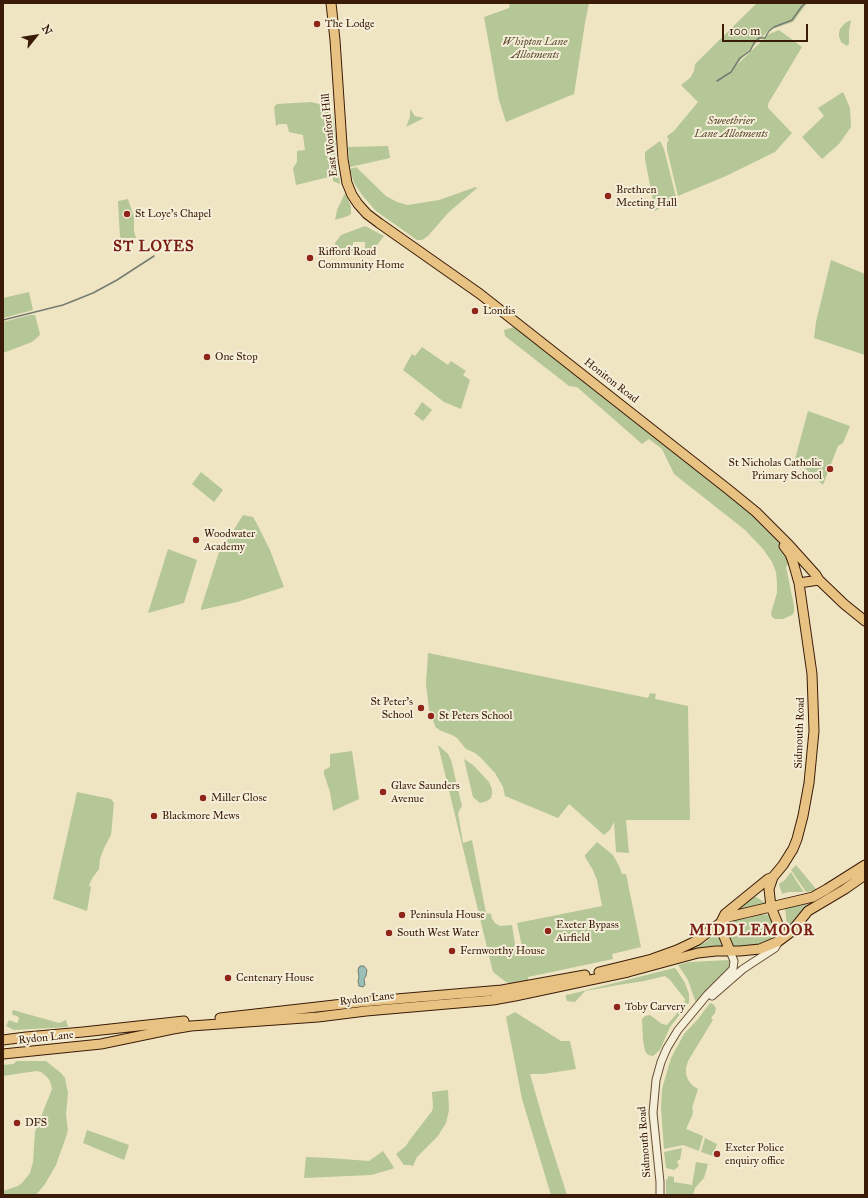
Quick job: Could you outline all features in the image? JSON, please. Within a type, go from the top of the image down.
[{"type":"main road","name":"East Wonford Hill","points":[[331,3],[335,40],[342,153],[347,183],[352,195],[366,214],[423,253]]},
{"type":"main road","name":"Honiton Road","points":[[423,253],[480,294],[756,512],[798,555],[819,580],[844,604],[865,621]]},
{"type":"main road","name":"Honiton Road","points":[[778,535],[790,554],[799,583]]},
{"type":"main road","points":[[799,583],[819,580]]},
{"type":"main road","name":"Sidmouth Road","points":[[721,922],[725,914],[773,877],[784,865],[797,839],[807,799],[813,755],[814,731],[812,674],[799,583]]},
{"type":"main road","points":[[730,951],[721,929],[721,922],[728,917],[813,897],[865,865]]},
{"type":"main road","name":"Rydon Lane","points":[[3,1054],[101,1044],[173,1028],[190,1026],[318,1018],[372,1010],[493,1000],[628,972],[698,953],[760,949],[779,941],[791,932],[808,911],[865,875]]},
{"type":"main road","points":[[773,877],[769,889],[771,907],[780,929],[781,935],[779,941]]},
{"type":"main road","name":"Rydon Lane","points":[[3,1040],[360,1002],[462,994],[514,988],[598,973],[663,955],[693,943],[721,922]]},
{"type":"street","name":"Sidmouth Road","points":[[700,1004],[743,969],[775,948],[779,941]]},
{"type":"street","name":"Sidmouth Road","points":[[660,1195],[653,1113],[656,1080],[661,1062],[667,1048],[678,1030],[707,995],[733,969],[734,961],[730,951]]},
{"type":"green space","name":"Whipton Lane Allotments","points":[[510,3],[589,3],[574,94],[506,122],[499,100],[484,17],[509,8]]},
{"type":"green space","name":"Sweetbrier Lane Allotments","points":[[757,3],[807,3],[793,22],[769,30],[723,78],[769,34],[779,30],[802,47],[768,104],[768,108],[792,133],[775,152],[726,176],[678,196],[667,150],[667,142],[669,141],[667,136],[674,131],[698,102],[681,85],[690,78],[694,71],[695,64]]},
{"type":"green space","points":[[851,20],[849,44],[847,46],[841,42],[839,33],[840,29],[845,23]]},
{"type":"green space","points":[[843,92],[850,108],[851,127],[839,144],[822,159],[802,137],[824,116],[818,108]]},
{"type":"green space","points":[[311,102],[326,107],[333,116],[336,137],[335,159],[340,184],[333,181],[333,176],[296,185],[293,168],[297,162],[297,151],[305,150],[303,135],[289,132],[287,124],[279,124],[276,126],[274,107],[277,104]]},
{"type":"green space","points":[[410,109],[415,116],[424,118],[406,127],[410,117]]},
{"type":"green space","name":"Sweetbrier Lane Allotments","points":[[660,141],[664,149],[676,197],[655,211],[645,152]]},
{"type":"green space","points":[[388,146],[390,158],[350,167],[348,147]]},
{"type":"green space","points":[[356,167],[386,196],[397,202],[408,205],[439,200],[476,187],[477,188],[448,213],[428,236],[422,240],[417,240],[376,211],[362,195],[354,183],[350,169]]},
{"type":"green space","points":[[345,193],[351,206],[351,214],[335,220],[337,210]]},
{"type":"green space","points":[[128,199],[134,217],[134,231],[136,238],[120,238],[118,201]]},
{"type":"green space","points":[[365,226],[384,236],[374,249],[360,256],[365,248],[365,242],[353,242],[353,251],[336,251],[335,243],[341,235]]},
{"type":"green space","points":[[831,260],[865,274],[865,355],[814,338],[816,322]]},
{"type":"green space","points":[[29,292],[33,310],[3,318],[3,298]]},
{"type":"green space","points":[[35,315],[40,334],[39,336],[32,342],[3,353],[3,322]]},
{"type":"green space","points":[[514,327],[650,429],[760,522],[776,539],[787,556],[789,563],[786,567],[794,606],[794,612],[792,615],[783,619],[775,619],[772,617],[771,613],[777,593],[776,572],[772,562],[763,549],[745,530],[674,474],[662,449],[649,439],[642,444],[577,387],[569,386],[505,336],[504,330]]},
{"type":"green space","points":[[422,347],[448,365],[451,361],[466,371],[463,375],[470,380],[461,409],[444,402],[403,370],[412,354],[415,356]]},
{"type":"green space","points":[[422,402],[432,410],[423,421],[414,414]]},
{"type":"green space","points":[[808,411],[850,426],[843,443],[838,446],[823,485],[795,459]]},
{"type":"green space","points":[[201,472],[223,490],[214,502],[192,484]]},
{"type":"green space","points":[[243,515],[253,517],[257,524],[270,550],[284,587],[237,602],[201,610],[221,546],[225,544]]},
{"type":"green space","points":[[168,549],[197,560],[184,603],[148,613]]},
{"type":"green space","points":[[428,653],[648,698],[650,693],[656,694],[655,699],[688,706],[690,820],[626,820],[629,853],[616,852],[614,822],[610,830],[604,835],[569,804],[558,818],[505,796],[503,787],[495,773],[481,758],[475,753],[466,749],[457,738],[436,728],[429,710],[426,684]]},
{"type":"green space","points":[[438,745],[448,754],[451,760],[462,806],[458,813],[463,843],[472,840],[486,913],[491,914],[495,923],[500,926],[512,925],[516,951],[523,951],[517,923],[602,906],[597,880],[585,857],[585,855],[597,842],[613,855],[622,874],[626,874],[641,947],[612,954],[613,959],[528,977],[528,980],[511,983],[506,982],[493,972]]},
{"type":"green space","points":[[352,751],[359,799],[333,811],[324,770],[330,767],[330,754]]},
{"type":"green space","points":[[464,759],[473,765],[489,782],[492,789],[492,794],[491,798],[487,801],[480,803],[473,797]]},
{"type":"green space","points":[[77,792],[111,799],[114,803],[111,835],[100,859],[99,869],[89,885],[91,887],[87,911],[53,899]]},
{"type":"green space","points":[[796,865],[816,889],[806,892],[791,870]]},
{"type":"green space","points":[[865,869],[865,872],[805,909],[798,915],[788,928],[785,907]]},
{"type":"green space","points":[[791,872],[804,892],[789,892],[782,894],[779,884],[785,880]]},
{"type":"green space","points":[[753,895],[767,904],[735,912]]},
{"type":"green space","points":[[759,914],[769,915],[773,918],[778,934],[774,939],[760,945],[733,947],[725,928],[727,924],[735,920],[749,918]]},
{"type":"green space","points":[[718,931],[725,947],[662,958],[706,942]]},
{"type":"green space","points":[[730,960],[729,967],[726,972],[696,1003],[688,980],[678,965],[689,962]]},
{"type":"green space","points":[[674,968],[685,983],[689,994],[689,1003],[670,1027],[660,1050],[653,1056],[648,1055],[645,1051],[642,1019],[645,1016],[650,1015],[662,1024],[667,1025],[684,1005],[685,999],[665,976],[585,991],[575,1002],[567,1001],[566,998],[566,995]]},
{"type":"green space","points":[[710,1003],[716,1008],[715,1013],[711,1018],[713,1020],[688,1061],[686,1068],[688,1080],[698,1089],[692,1108],[692,1116],[686,1129],[703,1136],[699,1151],[683,1145],[664,1149],[661,1108],[662,1089],[671,1058],[684,1034]]},
{"type":"green space","points":[[13,1010],[59,1023],[66,1020],[68,1027],[14,1030],[6,1026],[9,1020],[18,1022],[19,1018],[13,1015]]},
{"type":"green space","points":[[515,1012],[561,1041],[570,1041],[576,1069],[543,1074],[530,1074],[567,1195],[551,1195],[522,1099],[506,1017]]},
{"type":"green space","points":[[17,1061],[46,1061],[65,1078],[68,1093],[66,1115],[68,1130],[66,1137],[56,1165],[45,1184],[36,1195],[3,1195],[3,1191],[18,1186],[30,1173],[33,1162],[35,1132],[52,1089],[50,1081],[41,1072],[36,1071],[3,1076],[3,1065],[13,1064]]},
{"type":"green space","points":[[448,1090],[449,1110],[446,1123],[438,1136],[417,1157],[413,1166],[404,1165],[396,1154],[406,1146],[432,1111],[432,1092]]},
{"type":"green space","points":[[87,1130],[129,1145],[124,1160],[83,1143]]},
{"type":"green space","points":[[705,1138],[717,1144],[713,1156],[701,1152]]},
{"type":"green space","points":[[682,1148],[680,1160],[678,1160],[677,1163],[679,1164],[678,1167],[674,1170],[666,1168],[664,1152]]},
{"type":"green space","points":[[383,1151],[394,1168],[371,1175],[304,1178],[306,1157],[369,1161]]},
{"type":"green space","points":[[696,1162],[708,1164],[704,1178],[695,1188],[693,1195],[666,1195],[666,1180],[668,1176],[674,1177],[674,1182],[692,1185]]},
{"type":"water","points":[[361,966],[364,966],[367,970],[364,979],[365,985],[363,987],[359,986],[358,981],[358,970]]},
{"type":"waterway","points":[[717,81],[731,72],[740,58],[750,51],[754,43],[759,38],[765,38],[769,31],[774,27],[792,20],[806,3]]},
{"type":"waterway","points":[[3,320],[63,305],[93,293],[117,280],[154,256]]},
{"type":"place","name":"The Lodge","points":[[317,24]]},
{"type":"place","name":"Brethren Meeting Hall","points":[[608,196]]},
{"type":"place","name":"St Loye's Chapel","points":[[127,214]]},
{"type":"place","name":"Rifford Road Community Home","points":[[310,258]]},
{"type":"place","name":"Londis","points":[[475,311]]},
{"type":"place","name":"One Stop","points":[[207,357]]},
{"type":"place","name":"St Nicholas Catholic Primary School","points":[[830,469]]},
{"type":"place","name":"Woodwater Academy","points":[[196,540]]},
{"type":"place","name":"St Peter's School","points":[[421,708]]},
{"type":"place","name":"St Peters School","points":[[431,716]]},
{"type":"place","name":"Glave Saunders Avenue","points":[[383,792]]},
{"type":"place","name":"Miller Close","points":[[203,798]]},
{"type":"place","name":"Blackmore Mews","points":[[154,816]]},
{"type":"place","name":"Peninsula House","points":[[402,915]]},
{"type":"place","name":"Exeter Bypass Airfield","points":[[548,931]]},
{"type":"place","name":"South West Water","points":[[389,933]]},
{"type":"place","name":"Fernworthy House","points":[[452,951]]},
{"type":"place","name":"Centenary House","points":[[228,978]]},
{"type":"place","name":"Toby Carvery","points":[[617,1007]]},
{"type":"place","name":"DFS","points":[[17,1123]]},
{"type":"place","name":"Exeter Police enquiry office","points":[[717,1154]]},
{"type":"district","name":"ST LOYES","points":[[154,247]]},
{"type":"district","name":"MIDDLEMOOR","points":[[752,931]]}]
